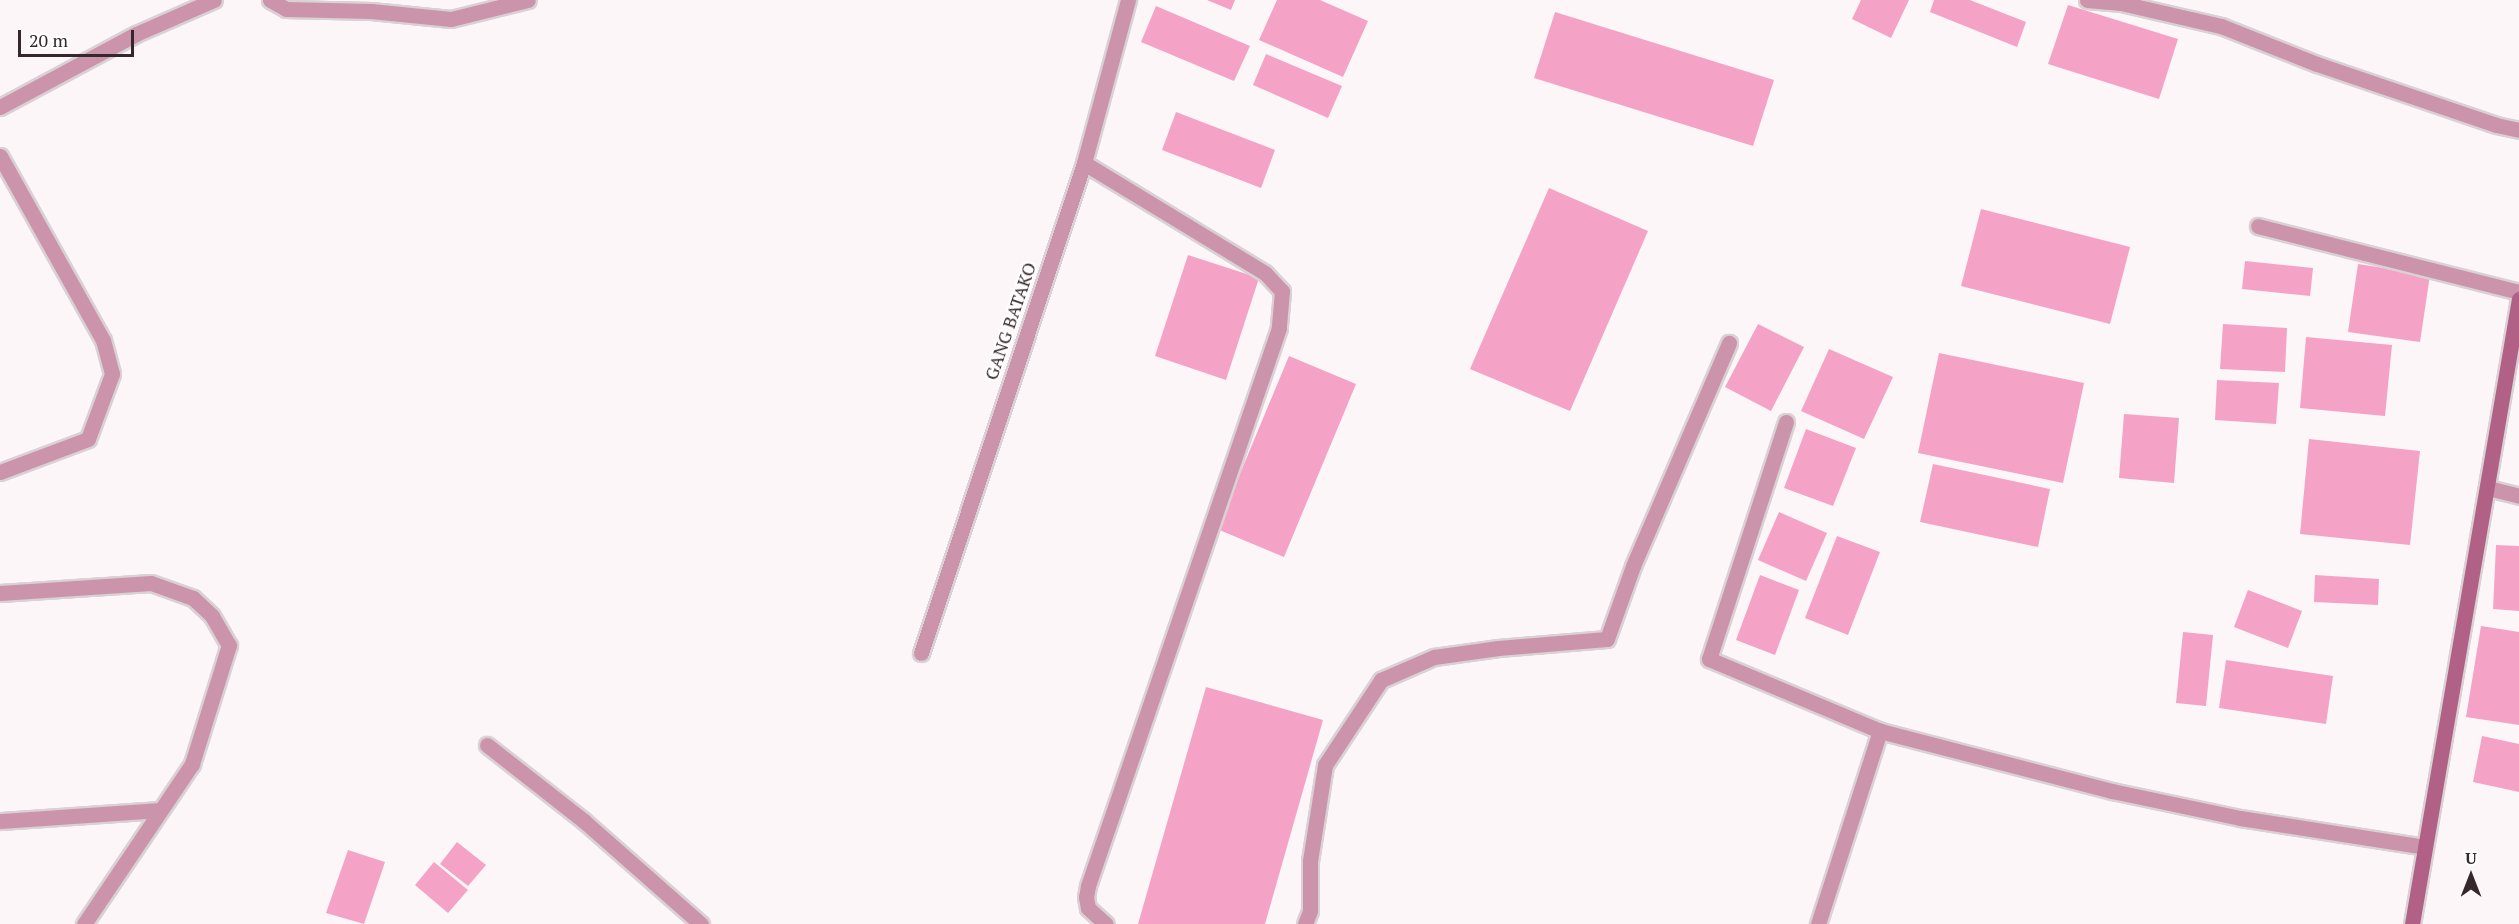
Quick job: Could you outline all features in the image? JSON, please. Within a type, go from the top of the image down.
[{"type":"street","points":[[0,107],[136,34],[214,0]]},
{"type":"street","points":[[270,0],[286,9],[371,11],[451,19],[528,0]]},
{"type":"street","name":"GANG BATAKO","points":[[921,653],[1084,163],[1128,0]]},
{"type":"street","points":[[2087,0],[2121,3],[2221,26],[2318,64],[2496,125],[2519,130]]},
{"type":"street","points":[[0,156],[103,340],[112,374],[88,440],[0,472]]},
{"type":"street","points":[[1084,163],[1265,273],[1282,291],[1279,328],[1088,886],[1086,897],[1088,908],[1106,924]]},
{"type":"street","points":[[2258,225],[2519,292]]},
{"type":"street","points":[[2412,924],[2519,299]]},
{"type":"street","points":[[1311,920],[1310,861],[1324,765],[1381,680],[1434,657],[1498,648],[1607,639],[1633,566],[1729,343]]},
{"type":"street","points":[[1786,422],[1709,659],[1880,731],[2112,791],[2240,818],[2426,848]]},
{"type":"street","points":[[2488,488],[2519,496]]},
{"type":"street","points":[[0,593],[151,583],[193,598],[212,616],[229,645],[192,765],[84,924]]},
{"type":"street","points":[[1818,924],[1880,731]]},
{"type":"street","points":[[487,745],[584,821],[700,924]]},
{"type":"street","points":[[0,821],[160,810]]},
{"type":"building","points":[[1207,0],[1235,0],[1231,10]]},
{"type":"building","points":[[1277,0],[1320,0],[1368,21],[1343,77],[1259,40]]},
{"type":"building","points":[[1861,0],[1909,0],[1891,38],[1852,19]]},
{"type":"building","points":[[1934,0],[1970,0],[2026,22],[2017,47],[1930,12]]},
{"type":"building","points":[[2068,5],[2178,39],[2159,99],[2048,64]]},
{"type":"building","points":[[1156,6],[1250,46],[1234,81],[1141,42]]},
{"type":"building","points":[[1555,12],[1774,80],[1753,146],[1534,78]]},
{"type":"building","points":[[1266,54],[1342,86],[1328,118],[1253,85]]},
{"type":"building","points":[[1176,112],[1275,150],[1261,188],[1162,150]]},
{"type":"building","points":[[1549,188],[1648,231],[1570,411],[1470,369]]},
{"type":"building","points":[[1981,209],[2130,247],[2110,324],[1961,286]]},
{"type":"building","points":[[1188,255],[1259,278],[1226,380],[1155,356]]},
{"type":"building","points":[[2245,261],[2313,268],[2310,296],[2242,289]]},
{"type":"building","points":[[2358,264],[2430,275],[2420,342],[2348,332]]},
{"type":"building","points":[[1758,324],[1804,347],[1771,411],[1725,387]]},
{"type":"building","points":[[2223,324],[2287,328],[2285,372],[2220,369]]},
{"type":"building","points":[[2306,337],[2392,345],[2385,416],[2300,408]]},
{"type":"building","points":[[1829,349],[1893,377],[1864,439],[1801,411]]},
{"type":"building","points":[[1939,353],[2084,383],[2063,483],[1918,453]]},
{"type":"building","points":[[1289,356],[1356,384],[1284,557],[1217,529]]},
{"type":"building","points":[[2217,380],[2279,383],[2276,424],[2215,420]]},
{"type":"building","points":[[2124,414],[2179,418],[2174,483],[2119,478]]},
{"type":"building","points":[[1806,429],[1856,448],[1833,506],[1784,488]]},
{"type":"building","points":[[2309,439],[2420,451],[2410,545],[2300,534]]},
{"type":"building","points":[[1933,464],[2050,489],[2038,547],[1920,522]]},
{"type":"building","points":[[1779,512],[1827,533],[1806,581],[1758,560]]},
{"type":"building","points":[[1837,536],[1880,552],[1848,635],[1805,618]]},
{"type":"building","points":[[2496,545],[2519,546],[2519,611],[2493,609]]},
{"type":"building","points":[[1760,575],[1799,590],[1775,655],[1736,640]]},
{"type":"building","points":[[2315,575],[2379,579],[2378,605],[2314,602]]},
{"type":"building","points":[[2248,590],[2302,611],[2288,648],[2234,627]]},
{"type":"building","points":[[2481,626],[2519,632],[2519,725],[2466,717]]},
{"type":"building","points":[[2183,632],[2213,635],[2206,706],[2176,703]]},
{"type":"building","points":[[2226,660],[2333,676],[2326,724],[2219,708]]},
{"type":"building","points":[[1206,687],[1323,720],[1265,924],[1138,924]]},
{"type":"building","points":[[2482,736],[2519,744],[2519,792],[2473,782]]},
{"type":"building","points":[[457,842],[486,865],[468,886],[440,864]]},
{"type":"building","points":[[348,850],[385,862],[364,924],[326,913]]},
{"type":"building","points":[[434,862],[468,890],[448,913],[415,885]]}]
